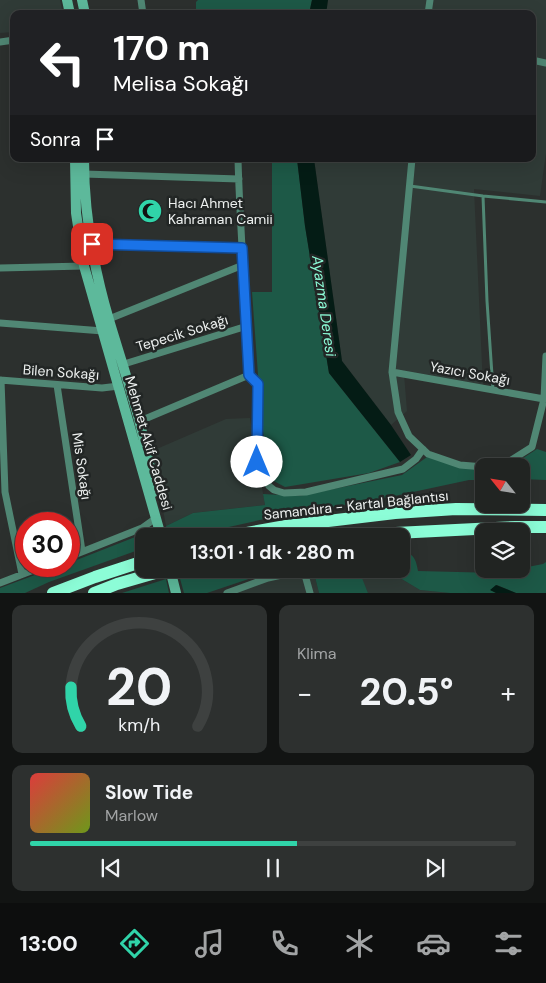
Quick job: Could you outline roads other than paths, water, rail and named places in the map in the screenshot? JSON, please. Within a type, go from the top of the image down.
[{"type":"highway","name":"Samandıra - Kartal Bağlantısı","points":[[275,528],[395,513],[456,509],[546,510]]},
{"type":"highway","name":"Samandıra - Kartal Bağlantısı","points":[[410,532],[546,527]]},
{"type":"highway","points":[[53,593],[95,576],[135,563]]},
{"type":"highway","points":[[94,593],[138,578]]},
{"type":"main road","name":"Mehmet Akif Caddesi","points":[[75,162],[76,213],[84,266],[159,528]]},
{"type":"main road","name":"Mehmet Akif Caddesi","points":[[84,162],[92,244],[98,279],[140,421],[154,487],[159,528]]},
{"type":"main road","points":[[103,330],[109,319]]},
{"type":"main road","points":[[172,578],[176,593]]},
{"type":"street","points":[[238,162],[249,375],[258,384],[257,462],[261,474],[274,490],[284,493],[306,492],[403,469],[416,459],[423,449]]},
{"type":"street","points":[[412,162],[392,372],[398,412],[409,436],[428,454],[460,465],[475,466]]},
{"type":"street","points":[[84,174],[239,179]]},
{"type":"street","points":[[92,244],[242,248]]},
{"type":"street","points":[[109,319],[243,265]]},
{"type":"street","points":[[0,268],[84,266]]},
{"type":"street","points":[[0,323],[103,330]]},
{"type":"street","name":"Tepecik Sokağı","points":[[124,364],[247,326]]},
{"type":"street","points":[[515,458],[532,447],[544,399],[546,356]]},
{"type":"street","name":"Yazıcı Sokağı","points":[[392,372],[544,399]]},
{"type":"street","points":[[140,421],[249,375]]},
{"type":"street","points":[[1,380],[3,493],[15,544]]},
{"type":"street","name":"Bilen Sokağı","points":[[1,380],[102,388],[119,386]]},
{"type":"street","name":"Mis Sokağı","points":[[57,385],[82,551]]},
{"type":"street","points":[[82,551],[142,528],[156,518]]},
{"type":"street","points":[[227,593],[268,578],[300,571],[305,575],[310,593]]},
{"type":"street","points":[[0,583],[15,577]]},
{"type":"lane","points":[[410,186],[546,202]]},
{"type":"lane","points":[[483,196],[493,390]]},
{"type":"water","points":[[312,0],[328,0],[327,10],[310,10]]},
{"type":"water","name":"Ayazma Deresi","points":[[297,162],[314,162],[342,361],[391,425],[411,455],[400,462],[329,373],[305,226]]},
{"type":"water","points":[[496,585],[516,593],[496,593],[490,590]]},
{"type":"place","name":"Hacı Ahmet Kahraman Camii","points":[[150,211]]}]
